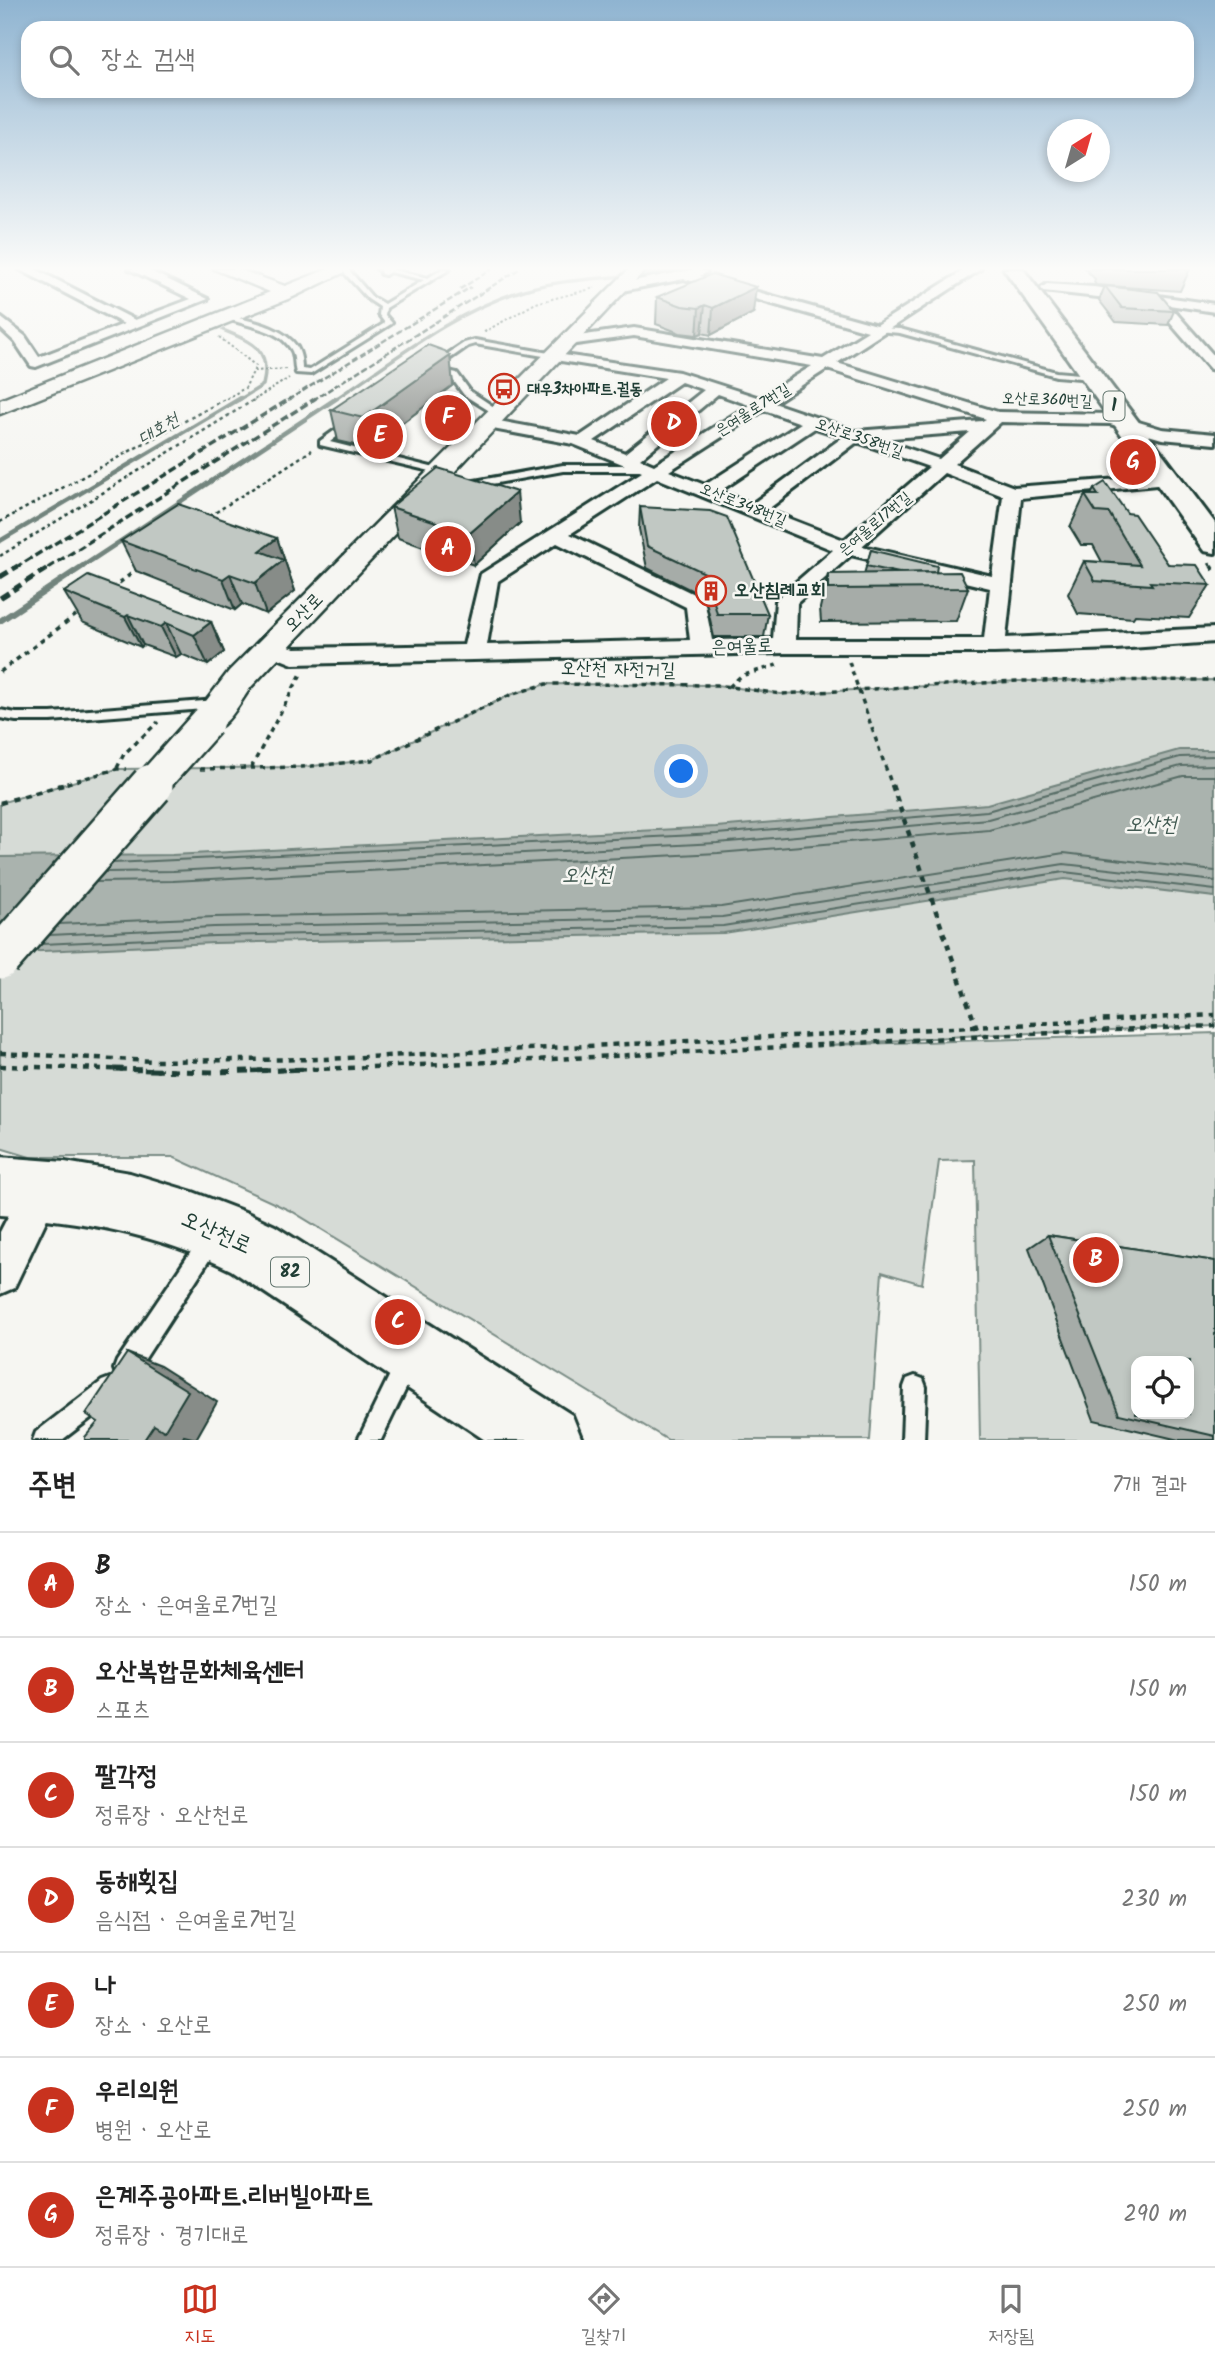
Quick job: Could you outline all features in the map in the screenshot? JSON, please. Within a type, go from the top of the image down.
[{"type":"main road","name":"1","points":[[1063,336],[1167,479],[1212,554]]},
{"type":"main road","name":"1","points":[[1084,336],[1215,510]]},
{"type":"main road","name":"오산천로","points":[[22,1187],[174,1213],[218,1229],[253,1248],[547,1440]]},
{"type":"street","points":[[17,336],[36,363],[104,336]]},
{"type":"street","points":[[0,408],[179,336]]},
{"type":"street","name":"오산로","points":[[0,958],[201,711],[240,678],[439,486],[494,419],[573,336]]},
{"type":"street","name":"오산로360번길","points":[[562,348],[615,336]]},
{"type":"street","name":"오산로360번길","points":[[659,336],[825,364],[991,422],[1112,419],[1129,427],[1178,438],[1215,439]]},
{"type":"street","name":"은여울로7번길","points":[[474,652],[488,578],[655,469],[869,336]]},
{"type":"street","points":[[1191,336],[1212,359]]},
{"type":"street","name":"오산로358번길","points":[[562,348],[679,376],[716,388],[943,466],[1012,494]]},
{"type":"street","points":[[582,442],[679,376]]},
{"type":"street","points":[[629,459],[716,388]]},
{"type":"street","name":"오산로348번길","points":[[494,419],[582,442],[629,459],[846,548],[999,584]]},
{"type":"street","points":[[708,491],[813,422]]},
{"type":"street","points":[[755,510],[855,436],[991,422]]},
{"type":"street","name":"은여울로17번길","points":[[784,646],[787,601],[991,422]]},
{"type":"street","points":[[994,646],[999,584],[1012,494],[1167,479]]},
{"type":"street","points":[[556,535],[696,604],[702,649]]},
{"type":"street","name":"은여울로","points":[[271,647],[293,656],[314,656],[784,646],[994,646],[1215,635]]},
{"type":"street","points":[[1115,642],[1148,649],[1215,646]]},
{"type":"street","points":[[0,1274],[22,1187]]},
{"type":"lane","points":[[277,336],[294,348],[299,371],[311,372],[368,336]]},
{"type":"lane","points":[[919,336],[1056,374],[1093,377]]},
{"type":"lane","points":[[494,419],[467,393],[454,375],[431,368],[466,344],[475,342],[562,348]]},
{"type":"lane","points":[[323,443],[354,421]]},
{"type":"lane","points":[[323,443],[439,486],[563,468],[655,469]]},
{"type":"lane","points":[[0,714],[16,718],[201,711]]},
{"type":"lane","points":[[44,1440],[115,1385],[218,1229]]},
{"type":"lane","points":[[369,1440],[412,1352]]},
{"type":"lane","points":[[913,1440],[915,1387]]},
{"type":"path","points":[[0,522],[245,388],[256,366],[218,336]]},
{"type":"path","points":[[466,344],[477,336]]},
{"type":"path","points":[[254,370],[283,369]]},
{"type":"path","points":[[0,555],[299,371]]},
{"type":"path","points":[[210,516],[323,443]]},
{"type":"path","points":[[1212,554],[1215,572]]},
{"type":"path","points":[[103,594],[145,563]]},
{"type":"path","points":[[0,672],[82,610]]},
{"type":"path","points":[[251,768],[295,682],[314,656]]},
{"type":"path","points":[[852,674],[979,1035]]},
{"type":"path","name":"오산천 자전거길","points":[[192,769],[302,767],[372,760],[510,695],[546,684],[717,685],[781,694],[1018,681],[1215,680]]},
{"type":"path","points":[[117,769],[124,754],[201,711]]},
{"type":"path","points":[[0,803],[117,769],[129,769]]},
{"type":"path","points":[[0,1053],[153,1061],[326,1059],[1215,1016]]},
{"type":"path","points":[[0,1066],[214,1072],[428,1066],[979,1035],[1215,1026]]},
{"type":"shaded area","points":[[1215,680],[1215,1026],[979,1035],[828,1045],[1215,1033],[1215,1440],[980,1440],[975,1160],[939,1161],[922,1284],[882,1272],[870,1440],[668,1440],[293,1212],[173,1157],[30,1157],[0,1148],[0,803],[117,769],[302,767],[372,760],[510,695],[546,684],[717,685],[781,694],[1018,681]]},
{"type":"water","name":"오산천","points":[[1179,750],[1215,750],[1215,897],[1065,879],[724,933],[214,943],[0,953],[0,857],[172,855],[716,827],[987,804]]},
{"type":"building","points":[[428,345],[445,351],[450,356],[363,418],[331,410]]},
{"type":"building","points":[[438,468],[517,492],[470,533],[391,507]]},
{"type":"building","points":[[1105,482],[1127,513],[1134,514],[1168,564],[1197,565],[1210,585],[1095,581],[1084,561],[1140,565],[1109,513],[1096,512],[1085,495],[1098,495],[1094,489]]},
{"type":"building","points":[[178,504],[277,538],[260,551],[284,560],[255,583],[230,574],[223,579],[121,541]]},
{"type":"building","points":[[640,507],[710,511],[727,517],[768,614],[717,614],[707,574],[647,546]]},
{"type":"building","points":[[871,550],[937,566],[936,572],[899,573],[866,566]]},
{"type":"building","points":[[960,572],[968,588],[828,589],[828,574]]},
{"type":"building","points":[[88,576],[211,622],[194,635],[166,623],[161,627],[128,615],[125,617],[64,592]]},
{"type":"building","points":[[1048,1235],[1215,1261],[1215,1436],[1141,1419],[1194,1419],[1194,1356],[1131,1356],[1131,1417],[1119,1414]]},
{"type":"building","points":[[127,1353],[188,1391],[164,1431],[154,1425],[144,1440],[85,1440],[98,1422],[86,1414]]},
{"type":"waterway","name":"대호천","points":[[237,336],[257,348],[265,363],[263,385],[239,400]]},
{"type":"waterway","points":[[335,399],[428,336]]},
{"type":"waterway","name":"대호천","points":[[0,541],[241,398]]},
{"type":"waterway","points":[[80,568],[335,399]]},
{"type":"waterway","points":[[0,621],[83,566]]},
{"type":"railway","points":[[288,400],[391,336]]},
{"type":"railway","points":[[313,400],[413,336]]},
{"type":"railway","points":[[15,568],[291,398]]},
{"type":"railway","points":[[48,568],[316,398]]},
{"type":"railway","points":[[0,577],[18,566]]},
{"type":"railway","points":[[0,598],[51,566]]},
{"type":"place","name":"대우3차아파트.궐동","points":[[504,389]]},
{"type":"place","name":"우리의원","points":[[448,418]]},
{"type":"place","name":"동해횟집","points":[[674,424]]},
{"type":"place","name":"나","points":[[380,436]]},
{"type":"place","name":"은계주공아파트.리버빌아파트","points":[[1133,462]]},
{"type":"place","name":"B","points":[[448,549]]},
{"type":"place","name":"오산침례교회","points":[[711,591]]},
{"type":"place","name":"오산복합문화체육센터","points":[[1096,1260]]},
{"type":"place","name":"팔각정","points":[[398,1322]]}]
